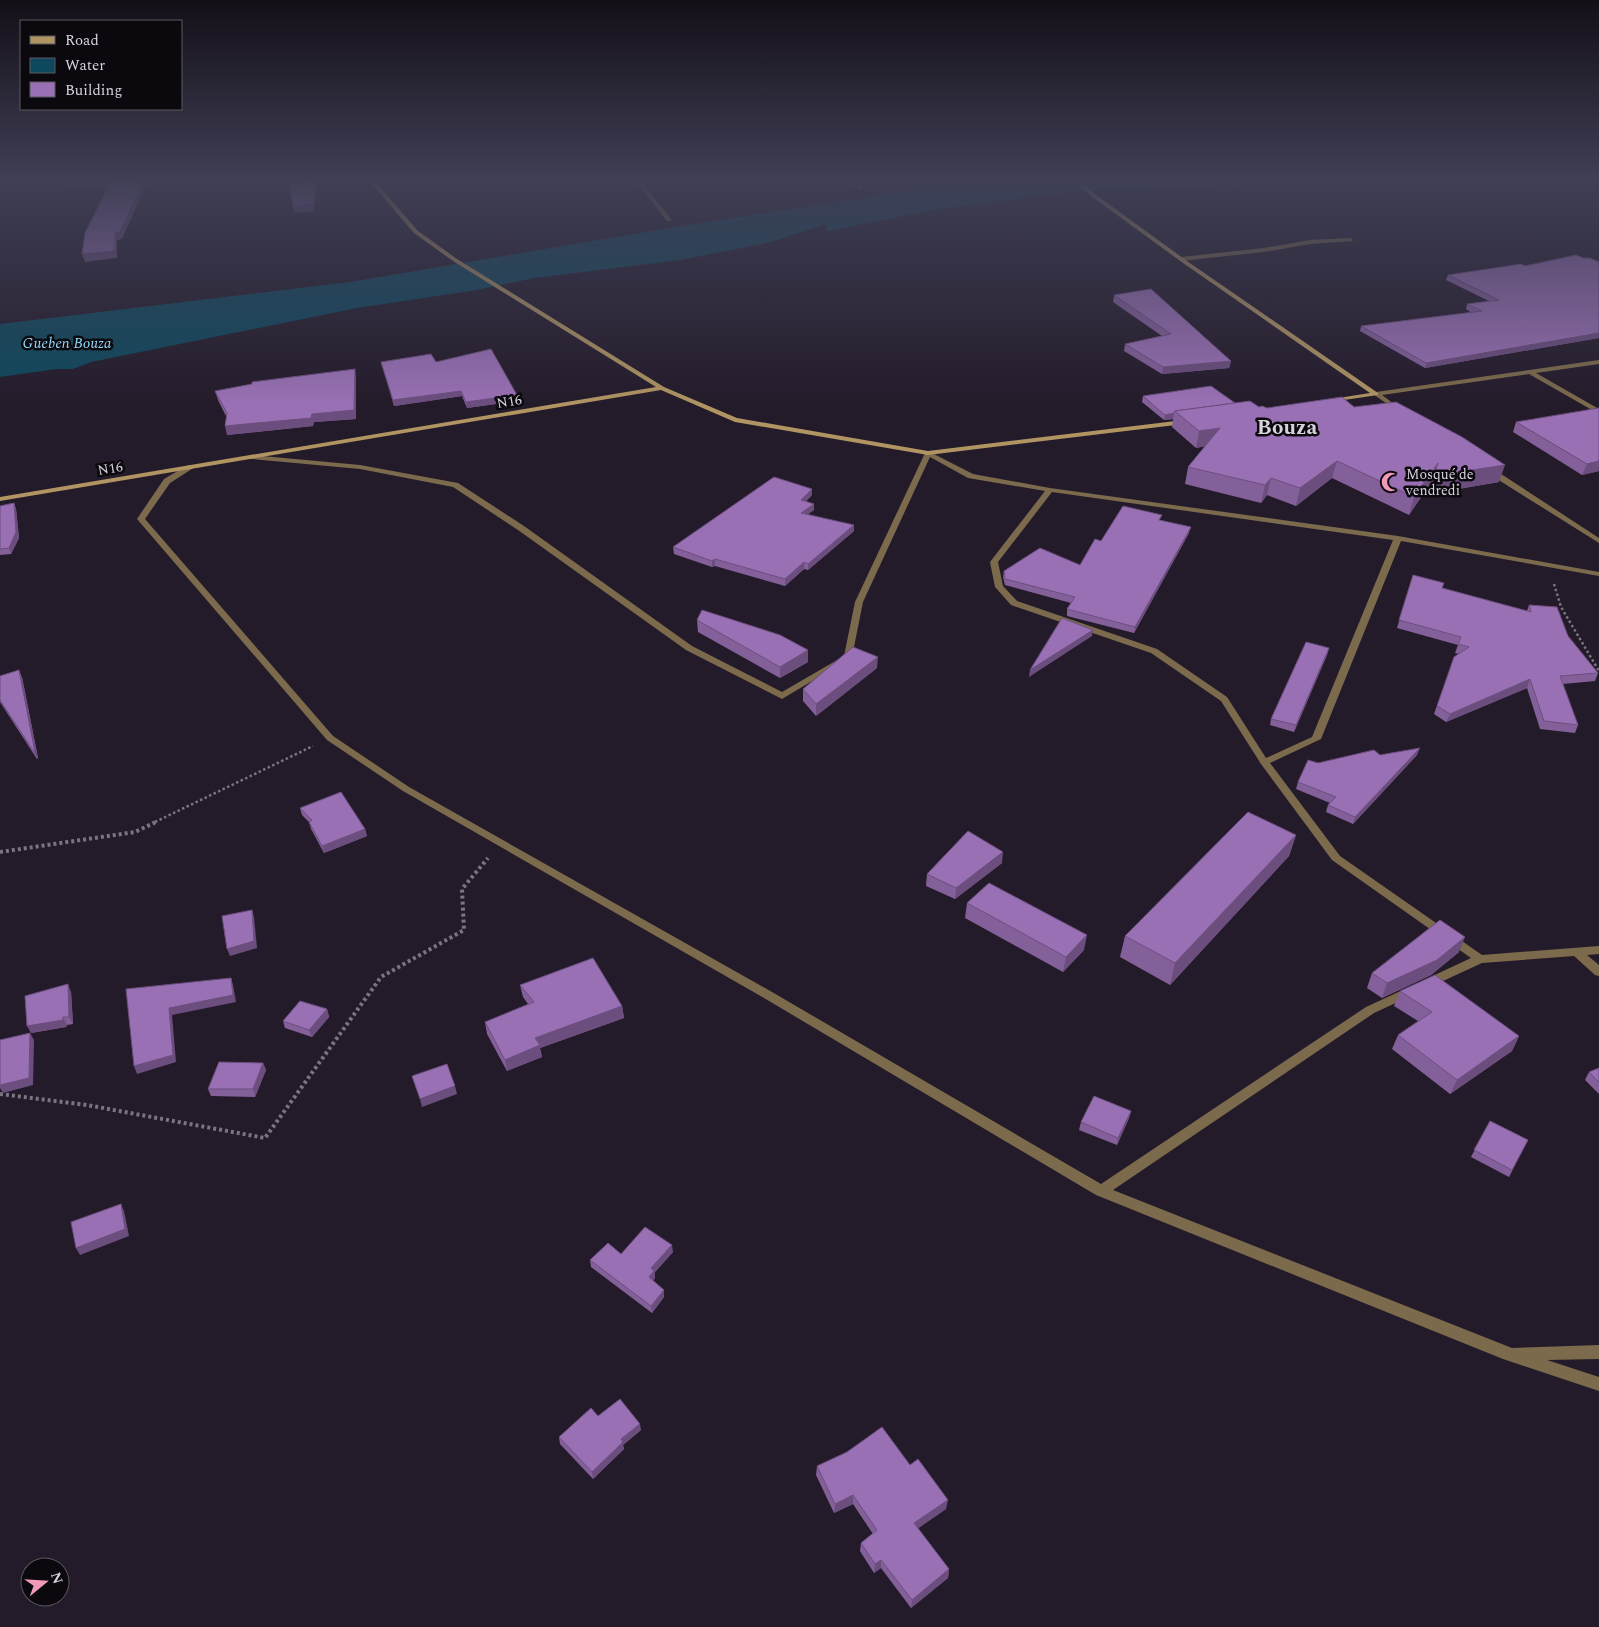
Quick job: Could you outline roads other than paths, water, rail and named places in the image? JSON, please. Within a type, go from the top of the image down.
[{"type":"street","points":[[445,253],[662,388],[735,420],[928,453],[1195,420]]},
{"type":"street","points":[[1173,253],[1407,416]]},
{"type":"street","points":[[1181,259],[1237,253]]},
{"type":"street","points":[[1328,401],[1599,362]]},
{"type":"street","points":[[1530,372],[1599,412]]},
{"type":"street","name":"N16","points":[[0,499],[662,388]]},
{"type":"street","points":[[252,457],[360,467],[456,484],[689,648],[782,696],[848,657],[858,602],[928,453]]},
{"type":"street","points":[[928,453],[971,476],[1050,490],[1398,538],[1599,574]]},
{"type":"street","points":[[1478,463],[1599,541]]},
{"type":"street","points":[[191,467],[167,481],[140,520],[330,738],[406,790],[768,995],[1101,1191],[1508,1354],[1599,1384]]},
{"type":"street","points":[[1050,490],[994,562],[999,587],[1014,603],[1154,651],[1224,699],[1264,762],[1336,858],[1480,959]]},
{"type":"street","points":[[1264,762],[1316,739],[1398,538]]},
{"type":"street","points":[[1101,1191],[1370,1010],[1480,959],[1599,950]]},
{"type":"street","points":[[1576,951],[1599,972]]},
{"type":"street","points":[[1508,1354],[1599,1352]]},
{"type":"water","name":"Gueben Bouza","points":[[522,253],[716,253],[681,260],[534,278],[477,290],[357,308],[91,362],[73,369],[56,369],[0,377],[0,324],[350,282]]},
{"type":"place","name":"Mosqué de vendredi","points":[[1391,482]]},
{"type":"district","name":"Bouza","points":[[1287,427]]}]
